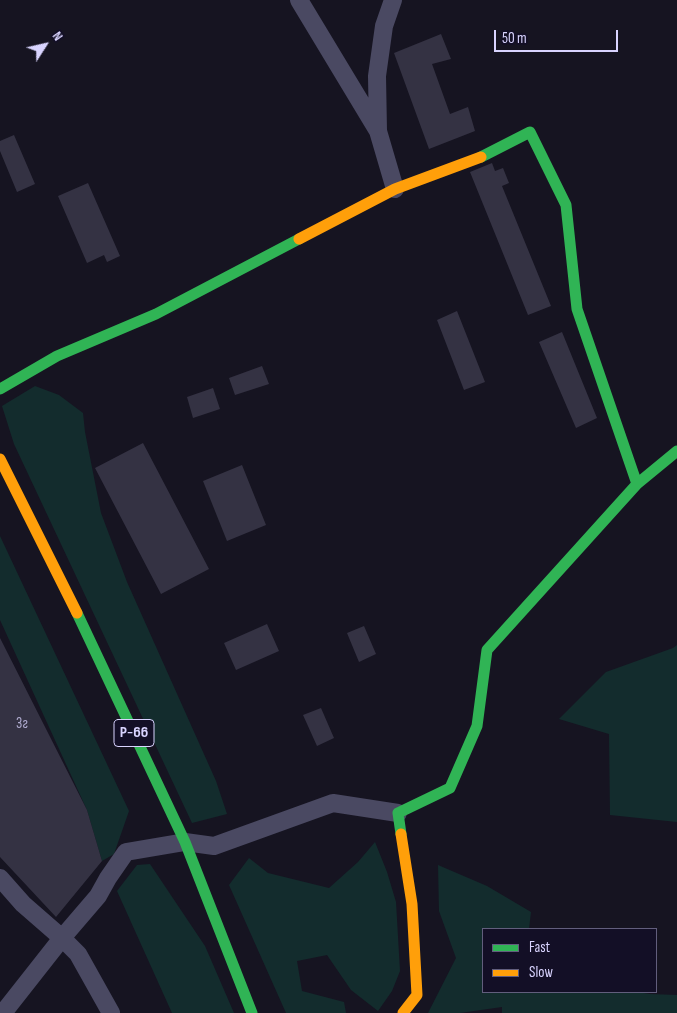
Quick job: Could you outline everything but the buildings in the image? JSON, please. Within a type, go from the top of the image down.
[{"type":"street","points":[[299,0],[378,131],[395,189]]},
{"type":"street","points":[[378,131],[377,76],[384,26],[393,0]]},
{"type":"street","points":[[0,389],[57,356],[156,314],[395,189],[487,154],[530,132],[566,205],[577,309],[637,484]]},
{"type":"street","points":[[3,1013],[98,896],[126,852],[185,842],[214,846],[334,803],[398,813],[450,788],[477,726],[486,650],[637,484],[677,451]]},
{"type":"street","name":"Р-66","points":[[0,459],[67,592],[185,842],[252,1013]]},
{"type":"street","points":[[398,813],[412,904],[417,995],[403,1013]]},
{"type":"street","points":[[0,878],[23,904],[78,954],[111,1013]]},
{"type":"green space","points":[[35,386],[59,395],[83,413],[101,513],[127,582],[216,781],[227,814],[192,823],[14,444],[2,406]]},
{"type":"green space","points":[[0,536],[129,811],[114,854],[102,861],[87,810],[0,620]]},
{"type":"green space","points":[[677,645],[677,822],[610,815],[609,734],[559,719],[606,672]]},
{"type":"green space","points":[[375,842],[396,902],[400,971],[392,991],[378,1011],[351,990],[327,955],[297,961],[302,991],[344,1002],[346,1013],[286,1013],[229,885],[249,858],[268,873],[329,888],[358,862]]},
{"type":"green space","points":[[150,864],[205,946],[234,1013],[172,1013],[117,891],[137,865]]},
{"type":"green space","points":[[438,865],[487,886],[531,912],[529,928],[482,928],[482,993],[644,993],[677,995],[677,1013],[502,1013],[502,1007],[460,1013],[428,1013],[456,958],[439,911]]},
{"type":"traffic: fast","points":[[481,157],[530,132],[566,205],[577,309],[637,484]]},
{"type":"traffic: fast","points":[[0,389],[57,356],[156,314],[299,239]]},
{"type":"traffic: fast","points":[[401,834],[398,813],[450,788],[477,726],[487,650],[637,484],[677,451]]},
{"type":"traffic: fast","points":[[77,613],[185,842],[252,1013]]},
{"type":"traffic: slow","points":[[299,239],[395,189],[481,157]]},
{"type":"traffic: slow","points":[[0,459],[77,613]]},
{"type":"traffic: slow","points":[[401,834],[412,904],[417,995],[403,1013]]}]
